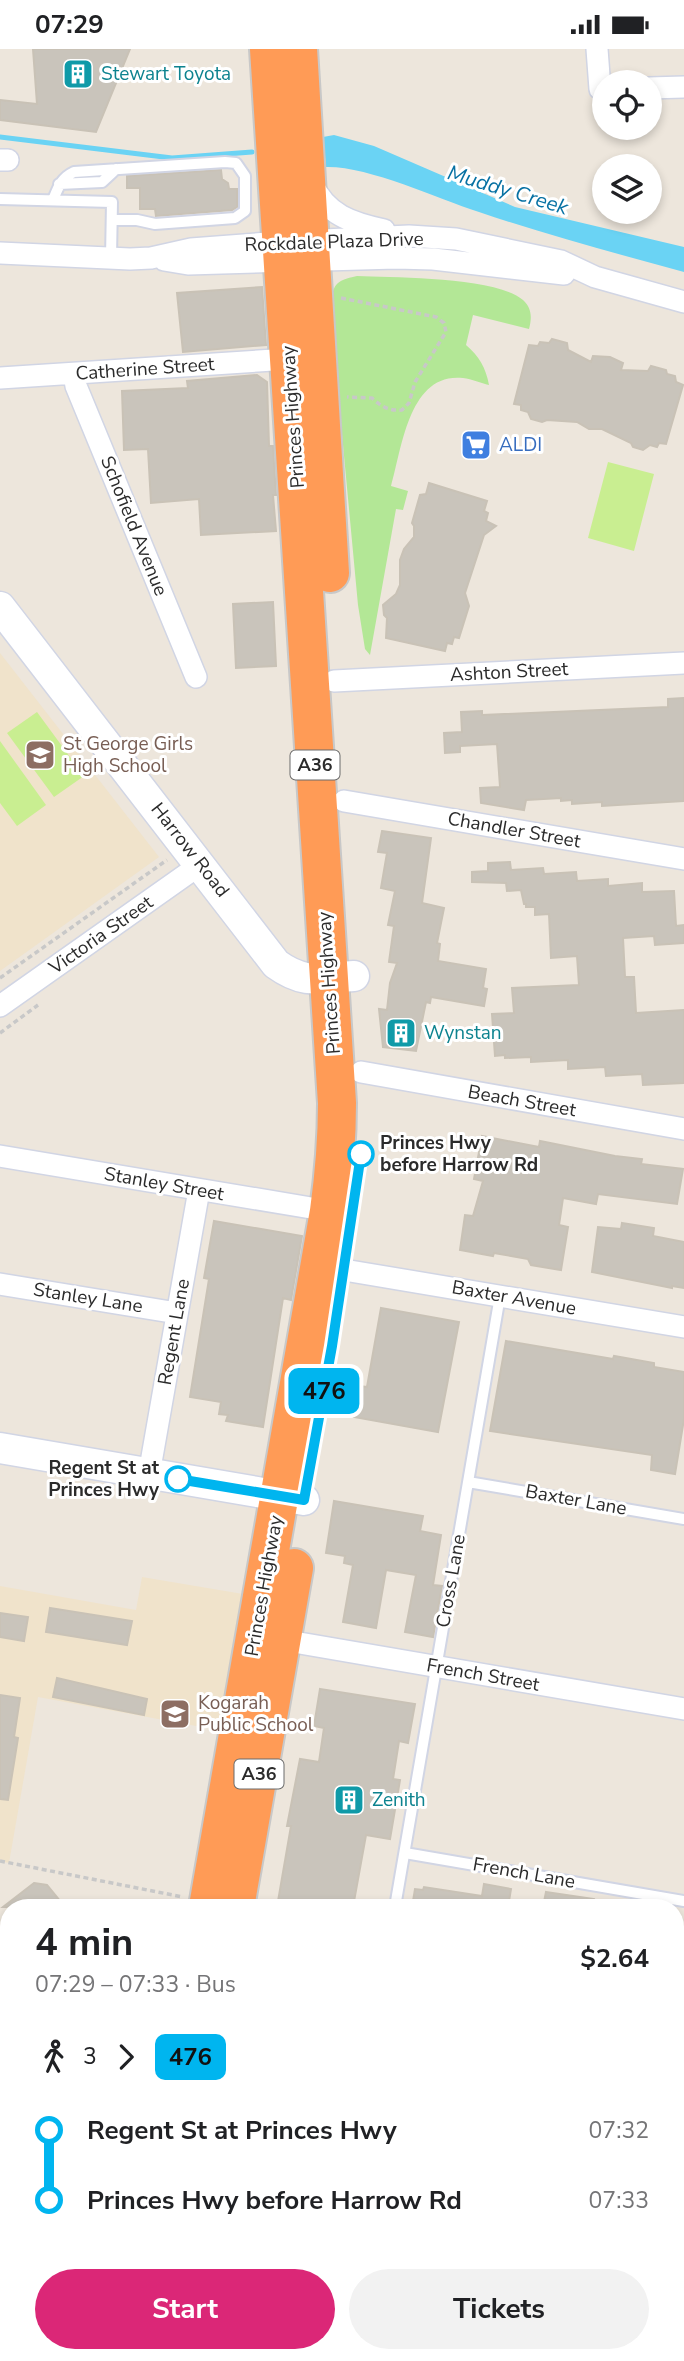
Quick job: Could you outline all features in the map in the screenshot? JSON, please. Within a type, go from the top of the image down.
[{"type":"highway","name":"Princes Highway","points":[[269,49],[289,130]]},
{"type":"highway","name":"Princes Highway","points":[[236,1899],[282,1640],[292,1498],[336,1161],[337,1132],[344,801],[296,251],[289,130],[298,49]]},
{"type":"highway","name":"Princes Highway","points":[[201,1899],[344,1270],[362,1152],[361,1072],[341,977],[289,359],[296,251]]},
{"type":"main road","name":"Harrow Road","points":[[0,607],[276,964],[293,976],[310,979],[341,977]]},
{"type":"main road","points":[[0,1448],[292,1498]]},
{"type":"street","points":[[597,49],[600,70]]},
{"type":"street","points":[[662,88],[684,87]]},
{"type":"street","points":[[291,169],[342,218],[409,236]]},
{"type":"street","name":"Rockdale Plaza Drive","points":[[0,253],[151,258],[188,264],[409,236],[456,240],[561,261],[596,277],[680,304]]},
{"type":"street","name":"Rockdale Plaza Drive","points":[[296,251],[433,259],[596,277]]},
{"type":"street","name":"Catherine Street","points":[[0,378],[289,359]]},
{"type":"street","name":"Schofield Avenue","points":[[74,374],[76,386],[196,677]]},
{"type":"street","name":"Ashton Street","points":[[334,681],[684,663]]},
{"type":"street","name":"Chandler Street","points":[[344,801],[684,859]]},
{"type":"street","name":"Victoria Street","points":[[0,1006],[201,864]]},
{"type":"street","name":"Beach Street","points":[[361,1072],[684,1129]]},
{"type":"street","name":"Stanley Street","points":[[0,1156],[328,1211]]},
{"type":"street","name":"Regent Lane","points":[[149,1474],[199,1190]]},
{"type":"street","name":"Baxter Avenue","points":[[344,1270],[684,1327]]},
{"type":"street","name":"Stanley Lane","points":[[0,1284],[177,1313]]},
{"type":"street","name":"French Street","points":[[282,1640],[684,1709]]},
{"type":"lane","points":[[53,200],[59,184],[66,175],[74,172],[236,163],[245,176],[245,211],[235,218],[155,224],[137,220],[112,220]]},
{"type":"lane","points":[[0,199],[112,202],[111,258]]},
{"type":"lane","name":"Cross Lane","points":[[397,1899],[500,1296]]},
{"type":"lane","name":"Baxter Lane","points":[[468,1482],[684,1519]]},
{"type":"lane","name":"French Lane","points":[[405,1853],[672,1899]]},
{"type":"path","points":[[337,297],[436,317],[444,323],[446,332],[415,381],[409,403],[402,410],[380,406],[372,398],[343,398]]},
{"type":"path","points":[[0,978],[167,860]]},
{"type":"path","points":[[0,1861],[181,1899]]},
{"type":"shaded area","name":"St George Girls High School","points":[[0,653],[159,857],[0,971]]},
{"type":"shaded area","name":"Kogarah Public School","points":[[142,1577],[243,1594],[218,1730],[38,1697],[9,1863],[0,1861],[0,1586],[136,1610]]},
{"type":"green space","points":[[357,276],[419,278],[490,286],[523,300],[531,317],[529,329],[473,315],[466,345],[481,363],[489,385],[463,378],[445,379],[431,387],[419,400],[411,415],[391,486],[408,491],[403,510],[396,509],[370,655],[365,649],[358,605],[330,306],[336,285]]},
{"type":"green space","points":[[608,462],[654,474],[634,551],[588,538]]},
{"type":"green space","points":[[37,712],[84,776],[54,797],[7,733]]},
{"type":"green space","points":[[0,741],[46,805],[17,826],[0,803]]},
{"type":"water","points":[[334,135],[374,146],[515,207],[684,247],[684,272],[479,212],[382,177],[326,167],[323,137]]},
{"type":"building","name":"Stewart Toyota","points":[[33,49],[130,49],[96,132],[0,120],[0,100],[37,104]]},
{"type":"building","points":[[221,170],[222,179],[228,183],[229,189],[237,189],[237,207],[232,210],[156,216],[155,209],[140,209],[140,188],[127,188],[127,176]]},
{"type":"building","points":[[262,287],[266,345],[183,352],[177,293]]},
{"type":"building","points":[[552,339],[567,343],[568,350],[591,362],[593,356],[610,357],[623,363],[621,370],[648,371],[651,366],[675,376],[676,382],[683,385],[666,444],[659,443],[657,447],[650,445],[643,450],[602,429],[589,429],[577,422],[542,422],[531,419],[528,412],[521,410],[521,405],[514,404],[529,345],[538,346],[540,342],[549,343]]},
{"type":"building","points":[[257,375],[267,382],[269,446],[273,446],[276,495],[273,495],[276,531],[201,535],[199,499],[151,503],[148,449],[124,450],[122,391],[188,388],[187,381]]},
{"type":"building","points":[[429,483],[487,501],[484,511],[488,513],[486,521],[496,526],[484,535],[465,593],[469,606],[459,638],[454,637],[452,644],[447,643],[445,651],[386,638],[387,618],[383,605],[396,594],[400,585],[400,560],[404,549],[414,537],[412,523],[420,495],[426,494]]},
{"type":"building","points":[[273,602],[276,666],[236,668],[233,604]]},
{"type":"building","points":[[684,698],[684,801],[602,806],[602,802],[572,804],[572,800],[561,801],[561,798],[526,800],[524,810],[481,803],[480,788],[500,787],[497,744],[460,746],[460,752],[445,753],[444,733],[462,732],[461,712],[482,711],[482,715],[668,707],[668,699]]},
{"type":"building","points":[[382,831],[431,838],[422,903],[444,908],[437,943],[440,944],[438,961],[486,969],[484,1006],[431,997],[430,1003],[426,1002],[416,1051],[383,1047],[379,1009],[387,1010],[390,983],[397,963],[389,962],[394,926],[388,925],[395,891],[381,888],[387,853],[378,852]]},
{"type":"building","points":[[510,862],[511,870],[543,868],[544,874],[576,872],[577,881],[608,879],[608,886],[642,883],[642,892],[674,891],[676,926],[684,925],[684,943],[655,945],[654,936],[623,938],[625,977],[634,977],[636,1013],[684,1010],[684,1083],[643,1085],[642,1074],[606,1076],[605,1067],[568,1069],[568,1060],[531,1062],[531,1057],[495,1056],[492,1014],[514,1013],[512,988],[579,985],[577,956],[551,958],[549,914],[535,915],[535,907],[526,907],[524,904],[521,890],[507,891],[506,883],[472,882],[472,872],[488,871],[488,863]]},
{"type":"building","points":[[482,1136],[539,1147],[540,1141],[642,1159],[641,1164],[683,1169],[677,1204],[598,1194],[596,1204],[563,1198],[559,1225],[568,1227],[561,1270],[531,1265],[528,1259],[460,1250],[465,1215],[473,1216],[483,1181],[474,1179]]},
{"type":"building","points":[[214,1221],[302,1236],[291,1300],[283,1298],[263,1427],[226,1421],[228,1415],[219,1414],[221,1402],[190,1397],[209,1279],[204,1278]]},
{"type":"building","points":[[622,1223],[654,1228],[653,1236],[684,1242],[684,1288],[592,1272],[598,1227],[621,1229]]},
{"type":"building","points":[[381,1308],[459,1322],[438,1432],[354,1417],[360,1386],[367,1387]]},
{"type":"building","points":[[506,1341],[613,1359],[614,1356],[684,1372],[684,1419],[675,1474],[651,1470],[652,1455],[490,1431]]},
{"type":"building","points":[[334,1501],[423,1516],[420,1531],[441,1535],[433,1585],[442,1586],[433,1637],[405,1632],[416,1575],[386,1570],[376,1628],[343,1622],[353,1565],[344,1563],[345,1556],[326,1553]]},
{"type":"building","points":[[50,1608],[132,1621],[127,1645],[46,1632]]},
{"type":"building","points":[[0,1613],[28,1617],[24,1641],[0,1637]]},
{"type":"building","points":[[57,1678],[147,1699],[144,1715],[53,1697]]},
{"type":"building","points":[[320,1689],[415,1704],[408,1743],[399,1741],[393,1779],[400,1780],[390,1839],[366,1835],[354,1899],[278,1899],[291,1826],[287,1826],[300,1759],[319,1762],[324,1728],[314,1726]]},
{"type":"building","points":[[0,1695],[20,1698],[14,1737],[18,1738],[8,1800],[0,1799]]},
{"type":"building","points":[[34,1883],[47,1885],[58,1899],[13,1899]]},
{"type":"building","points":[[484,1884],[511,1889],[509,1899],[413,1899],[415,1889],[423,1890],[424,1887],[482,1896]]},
{"type":"building","points":[[546,1892],[594,1899],[545,1899]]},
{"type":"waterway","name":"Muddy Creek","points":[[0,137],[172,158],[252,152]]},
{"type":"bus line","name":"476","points":[[178,1479],[304,1500],[332,1346],[361,1154]]},
{"type":"place","name":"Stewart Toyota","points":[[78,74]]},
{"type":"place","name":"ALDI","points":[[476,445]]},
{"type":"place","name":"St George Girls High School","points":[[40,755]]},
{"type":"place","name":"Wynstan","points":[[401,1033]]},
{"type":"place","name":"Princes Hwy before Harrow Rd","points":[[361,1154]]},
{"type":"place","name":"Regent St at Princes Hwy","points":[[178,1479]]},
{"type":"place","name":"Kogarah Public School","points":[[175,1714]]},
{"type":"place","name":"Zenith","points":[[349,1800]]}]
